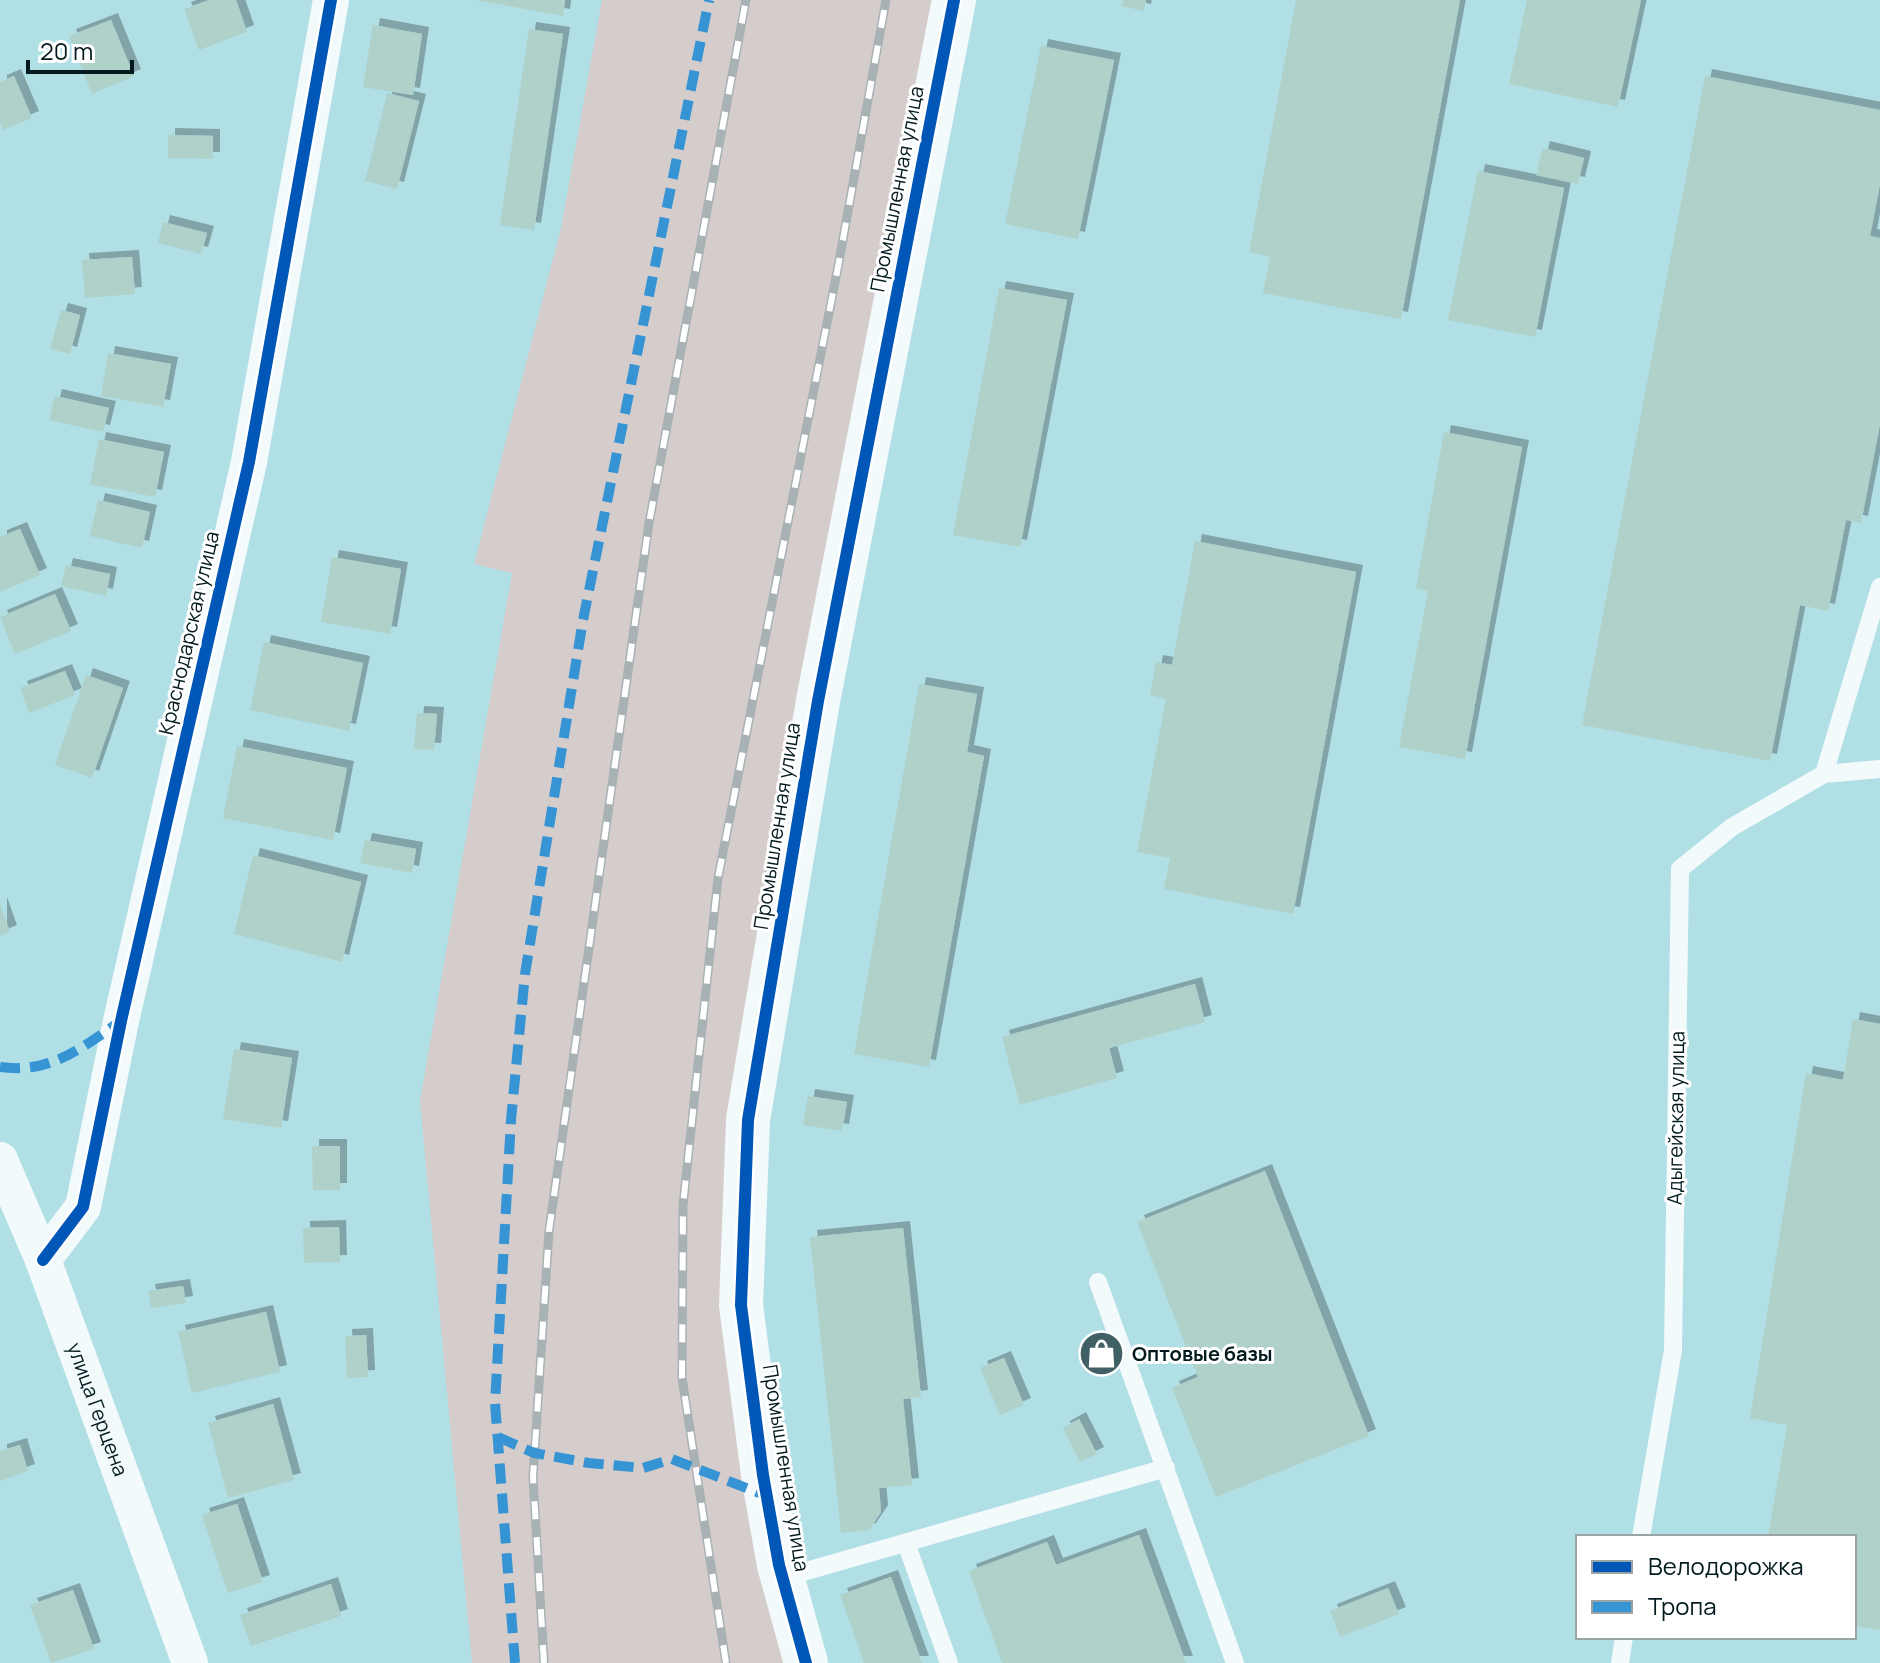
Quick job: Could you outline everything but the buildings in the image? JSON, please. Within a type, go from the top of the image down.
[{"type":"street","name":"Краснодарская улица","points":[[43,1260],[83,1207],[121,1021],[249,462],[331,0]]},
{"type":"street","name":"Промышленная улица","points":[[806,1663],[782,1578],[763,1475],[741,1305],[748,1120],[818,701],[954,0]]},
{"type":"street","name":"улица Герцена","points":[[0,1160],[43,1260],[190,1663]]},
{"type":"lane","points":[[1824,774],[1880,587]]},
{"type":"lane","name":"Адыгейская улица","points":[[1641,1535],[1673,1350],[1680,869],[1732,827],[1824,774],[1880,769]]},
{"type":"lane","points":[[1098,1282],[1235,1663]]},
{"type":"lane","points":[[782,1578],[1166,1468]]},
{"type":"lane","points":[[906,1543],[949,1663]]},
{"type":"lane","points":[[1620,1663],[1624,1639]]},
{"type":"shaded area","points":[[602,0],[936,0],[731,1108],[793,1663],[472,1663],[420,1101],[512,573],[474,564],[561,228]]},
{"type":"railway","points":[[544,1663],[533,1477],[549,1231],[649,523],[746,0]]},
{"type":"railway","points":[[726,1663],[682,1378],[683,1205],[718,878],[838,267],[886,0]]},
{"type":"marked path","points":[[515,1663],[495,1403],[511,1120],[525,974],[583,620],[709,0]]},
{"type":"marked path","points":[[0,1067],[35,1067],[50,1063],[79,1049],[121,1021]]},
{"type":"marked path","points":[[498,1437],[534,1453],[589,1463],[643,1468],[672,1459],[767,1496]]},
{"type":"cycle path","points":[[43,1260],[83,1207],[121,1021],[249,462],[331,0]]},
{"type":"cycle path","points":[[806,1663],[779,1565],[763,1475],[741,1305],[748,1120],[818,701],[954,0]]},
{"type":"place","name":"Оптовые базы","points":[[1101,1354]]}]
